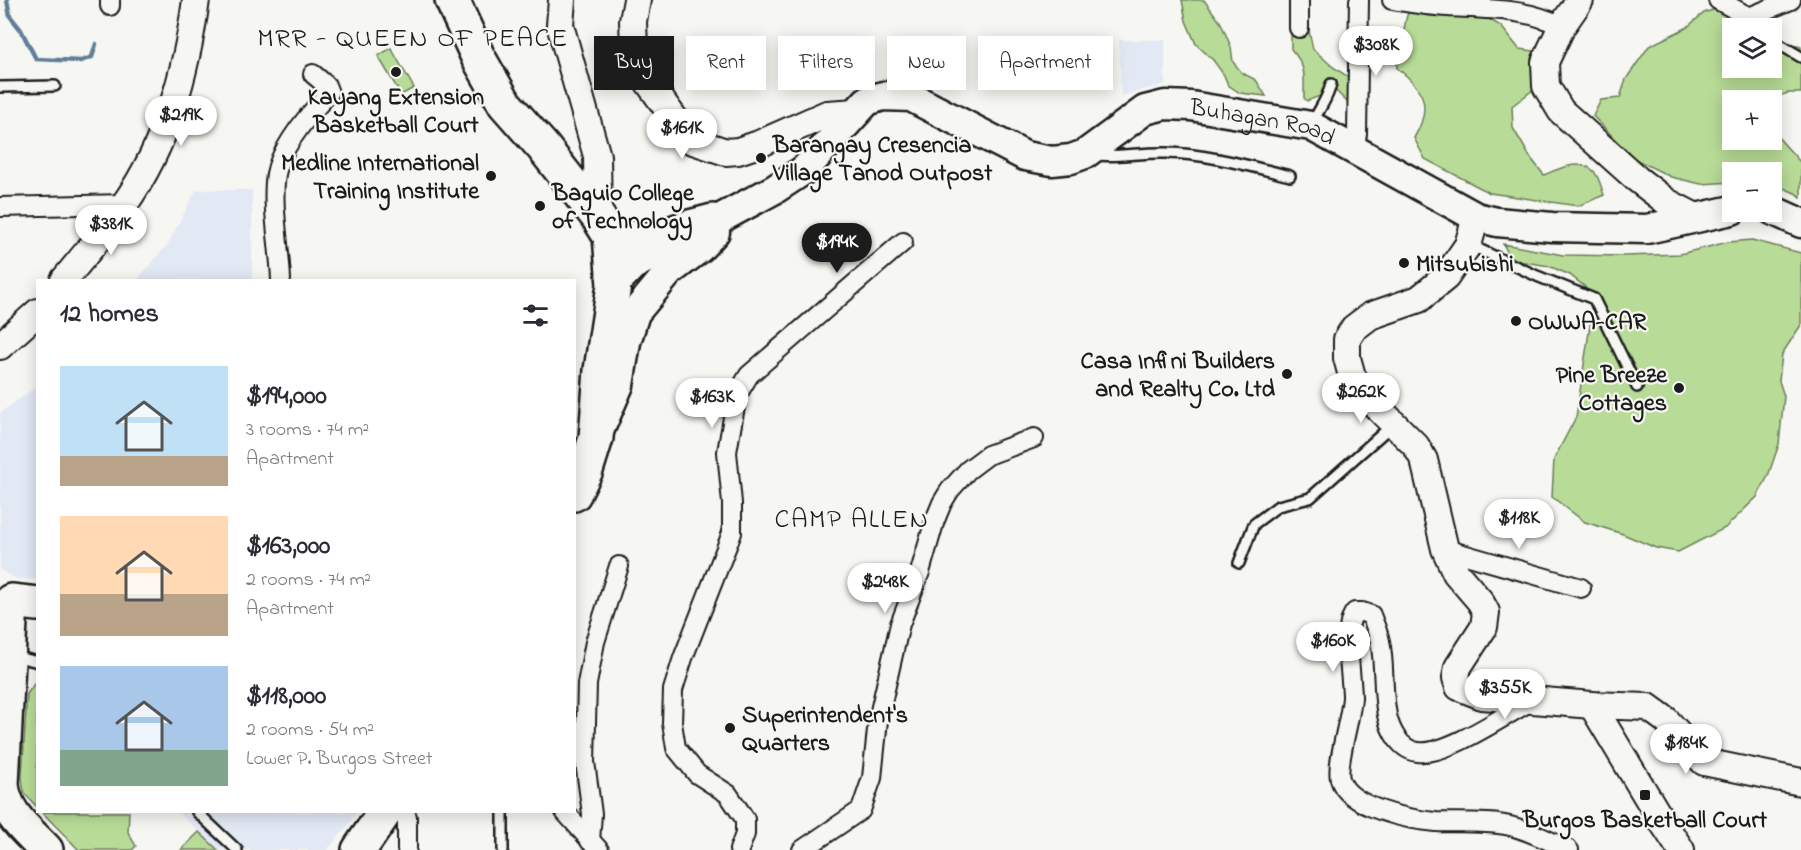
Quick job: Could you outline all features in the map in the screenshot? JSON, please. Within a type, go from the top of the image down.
[{"type":"highway","points":[[452,0],[478,57],[505,104],[543,147],[604,226],[614,285],[601,370],[596,438],[586,470],[576,490]]},
{"type":"highway","points":[[604,226],[652,240],[724,215]]},
{"type":"highway","points":[[16,601],[13,660],[2,728],[3,797],[11,813],[46,850]]},
{"type":"highway","points":[[359,850],[384,813]]},
{"type":"main road","name":"Buhagan Road","points":[[614,285],[632,266],[775,189],[804,170],[867,101],[883,96],[911,97],[1025,156],[1052,161],[1071,159],[1085,154],[1145,110],[1165,105],[1191,106],[1311,126],[1476,217],[1497,222],[1552,228],[1647,230],[1722,212]]},
{"type":"main road","points":[[1782,214],[1801,223]]},
{"type":"main road","name":"Buhagan Road","points":[[596,438],[619,385],[626,342],[635,313],[669,272],[699,249],[724,215]]},
{"type":"street","points":[[65,279],[124,204],[158,145],[175,104],[191,35],[196,0]]},
{"type":"street","points":[[562,0],[560,25],[597,156],[604,226]]},
{"type":"street","points":[[637,0],[633,21],[634,49],[643,75],[690,140],[726,152],[738,151],[827,114],[857,112]]},
{"type":"street","points":[[1299,0],[1299,28]]},
{"type":"street","points":[[1354,150],[1357,134],[1359,0]]},
{"type":"street","points":[[1392,0],[1446,7],[1519,12],[1540,16],[1562,26]]},
{"type":"street","points":[[1580,0],[1562,26],[1545,62],[1546,86],[1561,111],[1637,179],[1667,202],[1696,217]]},
{"type":"street","points":[[1718,0],[1747,18]]},
{"type":"street","points":[[1763,18],[1791,0]]},
{"type":"street","points":[[281,279],[276,172],[296,132],[329,93],[326,85],[313,74]]},
{"type":"street","points":[[0,207],[124,204]]},
{"type":"street","points":[[1476,217],[1468,244],[1446,278],[1419,299],[1370,316],[1354,328],[1347,339],[1347,358],[1352,376],[1361,391],[1416,446],[1424,460],[1445,549],[1456,573],[1480,601],[1486,612],[1484,627],[1458,667],[1456,678],[1459,687],[1482,696],[1648,707],[1666,720],[1704,762],[1801,782]]},
{"type":"street","points":[[739,850],[745,834],[745,819],[728,794],[697,774],[676,748],[672,723],[673,690],[683,658],[732,534],[732,503],[727,452],[737,396],[749,375],[903,242]]},
{"type":"street","points":[[0,346],[36,314]]},
{"type":"street","points":[[804,849],[861,810],[872,778],[878,720],[900,624],[942,503],[968,470],[988,455],[1034,438]]},
{"type":"street","points":[[1445,549],[1581,588]]},
{"type":"street","points":[[594,845],[585,762],[587,684],[595,642],[619,566]]},
{"type":"street","points":[[1531,701],[1449,746],[1417,752],[1404,746],[1392,732],[1387,714],[1380,640],[1371,615],[1355,612],[1350,618],[1349,636],[1352,699],[1340,779],[1351,796],[1366,806],[1436,822],[1508,825],[1569,850]]},
{"type":"street","points":[[1592,705],[1681,850]]},
{"type":"street","points":[[405,813],[407,850]]},
{"type":"street","points":[[566,813],[594,845]]},
{"type":"lane","points":[[1782,46],[1801,57]]},
{"type":"lane","points":[[1311,126],[1324,103],[1331,84]]},
{"type":"lane","points":[[0,87],[55,86]]},
{"type":"lane","points":[[1085,154],[1207,155],[1290,176]]},
{"type":"lane","points":[[1468,244],[1594,299],[1637,387]]},
{"type":"lane","points":[[1239,563],[1254,524],[1278,506],[1310,498],[1393,424]]},
{"type":"lane","points":[[198,813],[237,850]]},
{"type":"lane","points":[[503,813],[503,850]]},
{"type":"shaded area","points":[[1119,40],[1165,40],[1165,84],[1121,96]]},
{"type":"shaded area","points":[[196,190],[252,190],[252,279],[138,279],[168,244]]},
{"type":"shaded area","points":[[36,387],[36,580],[17,579],[0,570],[0,413]]},
{"type":"shaded area","points":[[179,813],[357,813],[327,850],[218,850]]},
{"type":"green space","points":[[1182,0],[1204,0],[1221,23],[1231,47],[1233,62],[1242,73],[1256,80],[1266,96],[1240,93],[1228,85],[1213,60],[1196,44],[1186,21]]},
{"type":"green space","points":[[1414,5],[1485,17],[1501,26],[1519,49],[1549,53],[1538,86],[1512,106],[1513,128],[1544,175],[1573,165],[1587,166],[1597,176],[1604,195],[1578,206],[1490,193],[1425,159],[1414,138],[1423,117],[1423,99],[1414,83],[1397,68],[1396,46],[1403,34],[1407,15]]},
{"type":"green space","points":[[1724,6],[1745,18],[1722,18],[1722,78],[1782,78],[1782,41],[1801,47],[1801,93],[1782,95],[1782,90],[1722,90],[1722,150],[1782,150],[1782,142],[1801,163],[1801,197],[1782,187],[1782,162],[1722,162],[1722,183],[1701,184],[1671,177],[1633,158],[1593,116],[1601,100],[1620,98],[1626,79],[1649,46],[1686,28],[1704,13]]},
{"type":"green space","points":[[1300,26],[1309,31],[1313,49],[1333,67],[1353,80],[1349,104],[1335,90],[1322,90],[1320,96],[1307,101],[1304,98],[1302,66],[1291,49],[1291,35]]},
{"type":"green space","name":"Kayang Extension Basketball Court","points":[[391,48],[414,88],[401,95],[378,56]]},
{"type":"green space","points":[[1752,240],[1801,253],[1801,325],[1782,354],[1779,381],[1784,396],[1779,444],[1768,476],[1757,497],[1725,528],[1678,552],[1656,548],[1585,522],[1552,497],[1554,459],[1576,417],[1592,312],[1585,287],[1570,275],[1549,266],[1512,260],[1503,244],[1563,255],[1626,256],[1680,254],[1728,242]]},
{"type":"green space","points":[[36,681],[36,806],[24,793],[22,777],[27,694]]},
{"type":"green space","points":[[43,813],[129,813],[128,832],[136,846],[132,850],[79,850]]},
{"type":"green space","points":[[199,832],[218,850],[181,850]]},
{"type":"waterway","points":[[7,0],[10,16],[21,30],[36,59],[81,61],[92,57],[96,44]]},
{"type":"place","name":"Kayang Extension Basketball Court","points":[[396,72]]},
{"type":"place","name":"Barangay Cresencia Village Tanod Outpost","points":[[761,158]]},
{"type":"place","name":"Medline International Training Institute","points":[[491,176]]},
{"type":"place","name":"Baguio College of Technology","points":[[540,206]]},
{"type":"place","name":"Mitsubishi","points":[[1404,263]]},
{"type":"place","name":"OWWA-CAR","points":[[1516,321]]},
{"type":"place","name":"Casa Infini Builders and Realty Co. Ltd","points":[[1287,374]]},
{"type":"place","name":"Pine Breeze Cottages","points":[[1679,388]]},
{"type":"place","name":"Superintendent's Quarters","points":[[730,728]]},
{"type":"place","name":"Burgos Basketball Court","points":[[1645,795]]},
{"type":"district","name":"MRR - QUEEN OF PEACE","points":[[413,37]]},
{"type":"district","name":"CAMP ALLEN","points":[[852,518]]}]
